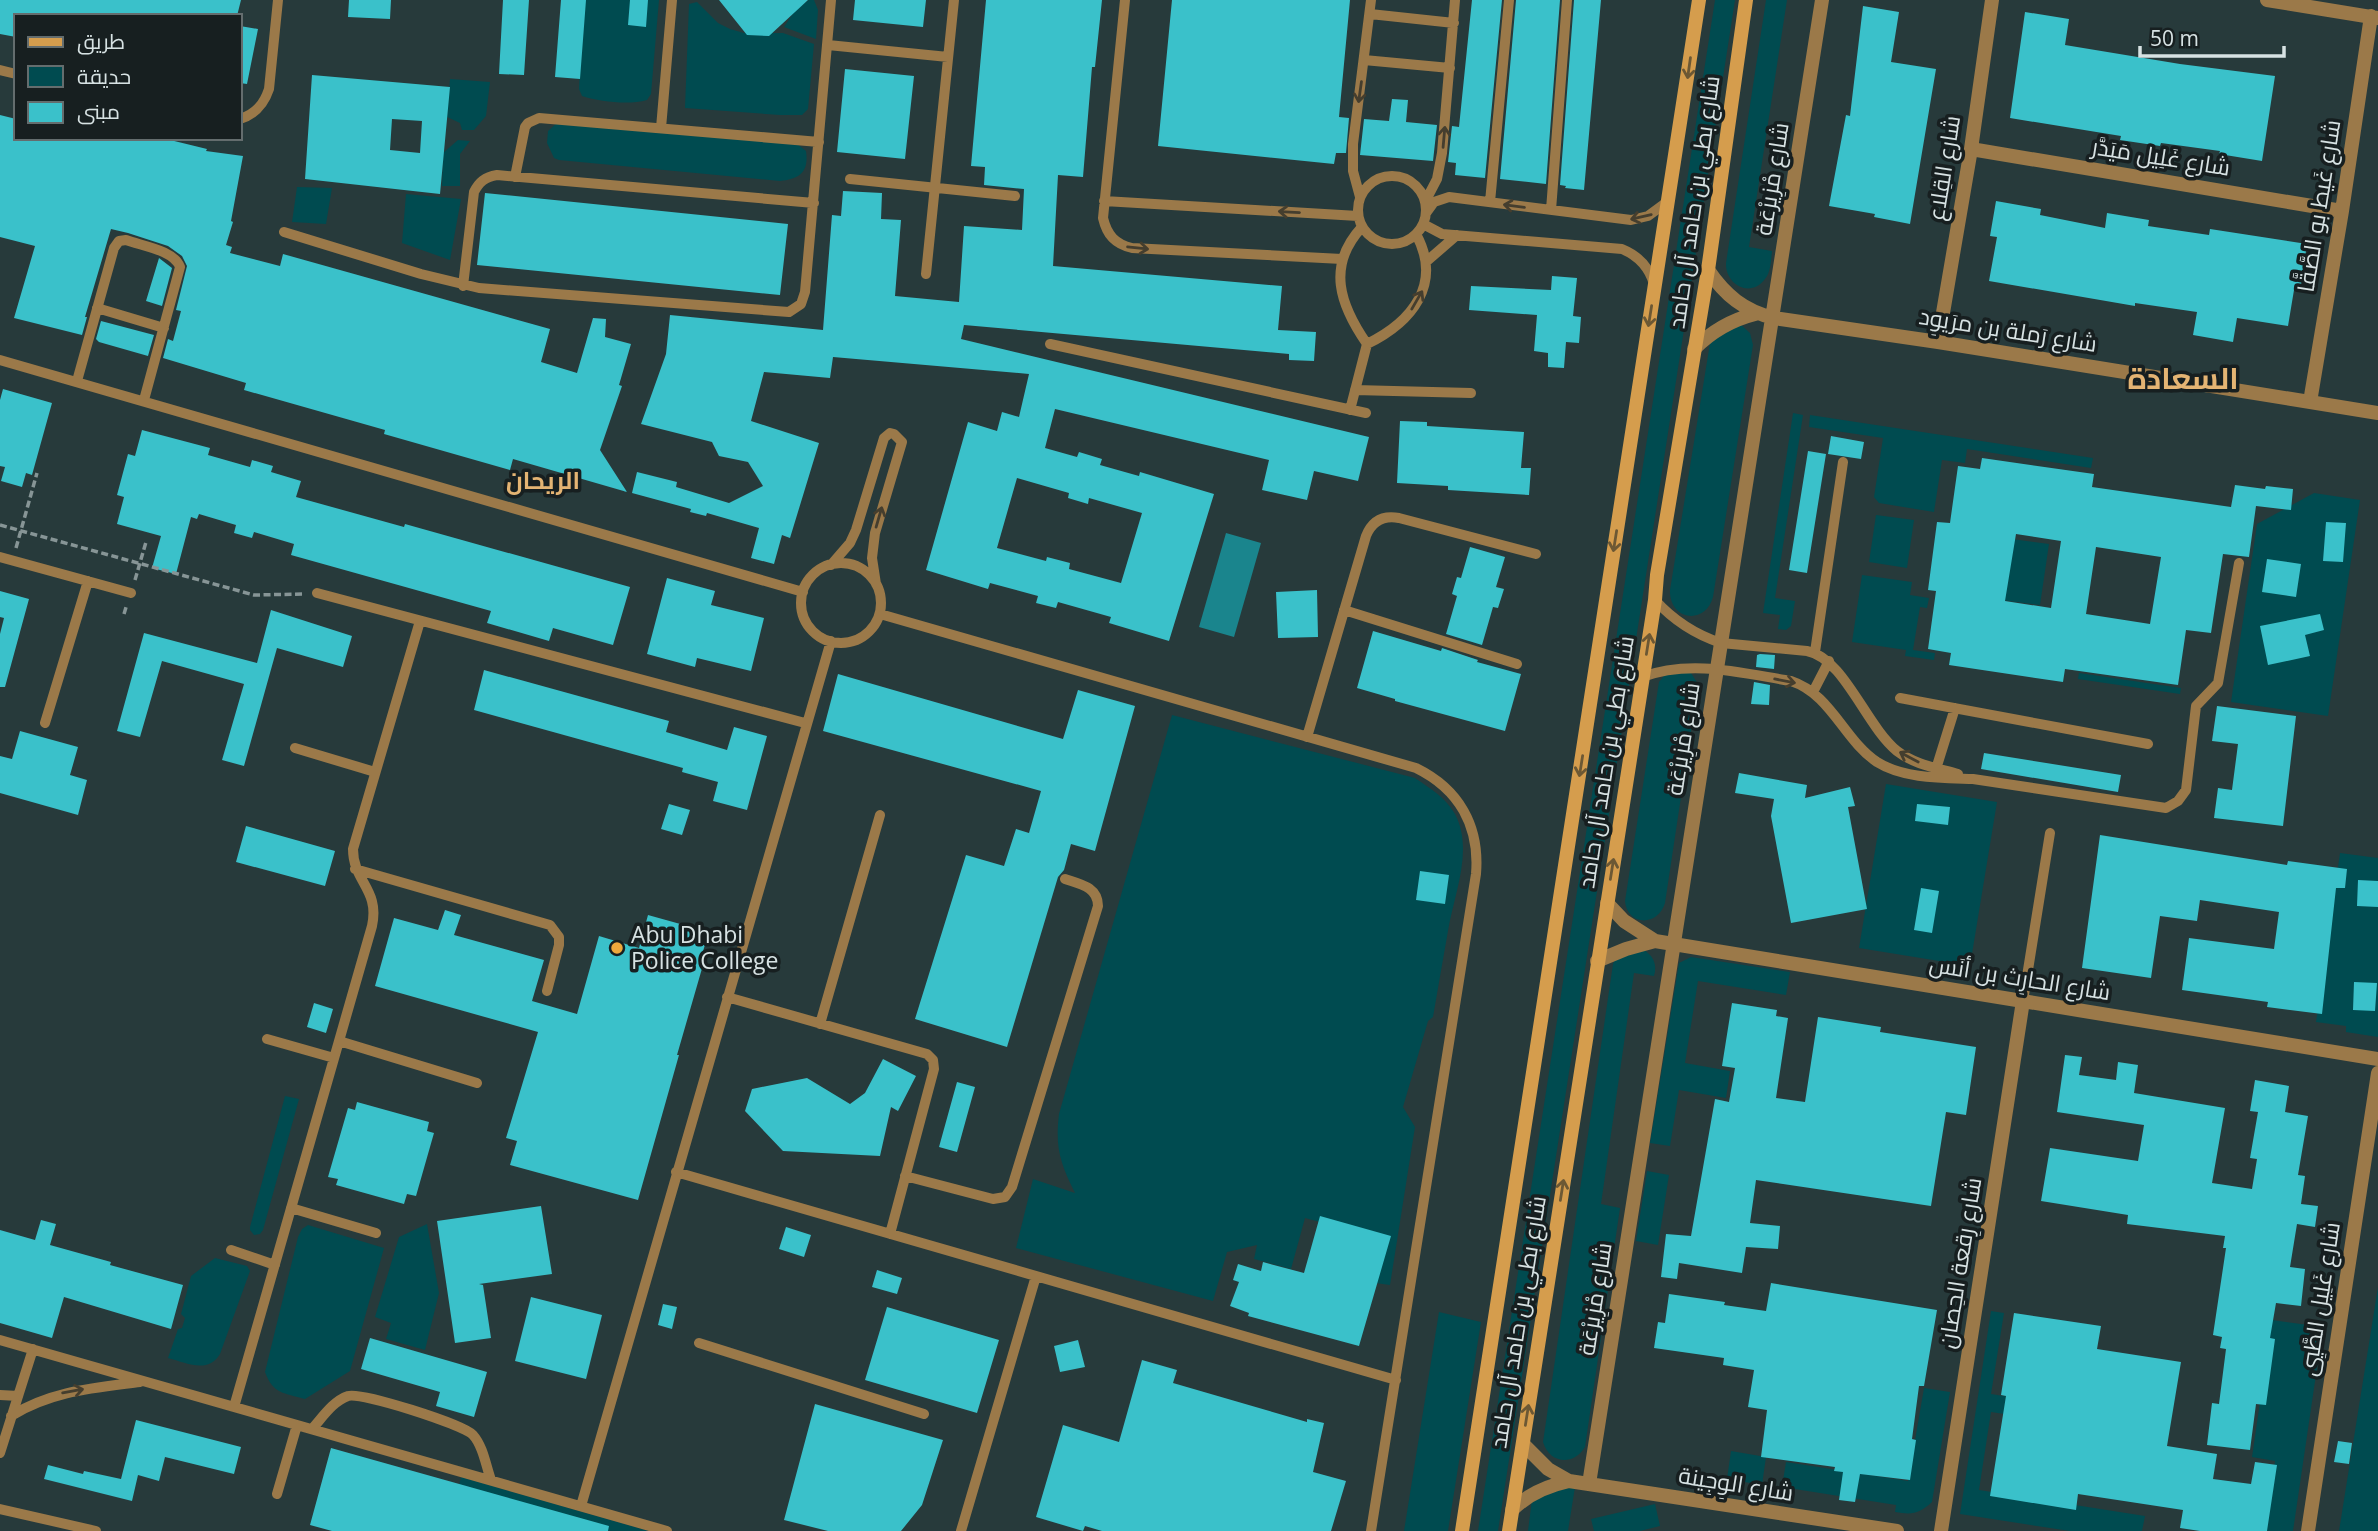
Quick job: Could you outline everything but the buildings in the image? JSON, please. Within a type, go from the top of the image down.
[{"type":"street","name":"شارع بطي بن حامد آل حامد","points":[[1462,1531],[1699,0]]},
{"type":"street","name":"شارع بطي بن حامد آل حامد","points":[[1509,1531],[1657,575],[1708,270],[1746,0]]},
{"type":"street","name":"شارع مْزِيرْعَة","points":[[1589,1484],[1822,0]]},
{"type":"street","name":"شارع القِلاع","points":[[1938,342],[1971,149],[1992,0]]},
{"type":"street","points":[[2267,0],[2374,17]]},
{"type":"street","name":"شارع غَيط بو الصَّقَّا","points":[[2310,402],[2374,17]]},
{"type":"street","name":"شارع غَلِيل مَيَدَّر","points":[[1971,149],[2342,211]]},
{"type":"street","name":"شارع رَملة بن مرَيوِد","points":[[1708,270],[1724,291],[1755,314],[2378,413]]},
{"type":"street","points":[[1695,349],[1704,339],[1728,323],[1755,314]]},
{"type":"street","name":"شارع الحارِث بن أنَس","points":[[1607,903],[1634,929],[1655,941],[2378,1059]]},
{"type":"street","name":"شارع الحارِث بن أنَس","points":[[1597,961],[1655,941]]},
{"type":"street","name":"شارع رِقعة الحِصان","points":[[1941,1531],[2023,1001]]},
{"type":"street","name":"شارع غَلِيل الطَّيِي","points":[[2308,1531],[2378,1073]]},
{"type":"street","name":"شارع الوِجِينة","points":[[1523,1444],[1548,1469],[1569,1481],[1896,1531]]},
{"type":"street","name":"شارع الوِجِينة","points":[[1511,1510],[1532,1493],[1569,1481]]},
{"type":"lane","points":[[242,119],[261,106],[269,89],[278,0]]},
{"type":"lane","points":[[661,128],[672,0]]},
{"type":"lane","points":[[284,232],[463,286],[495,291],[789,312],[796,309],[804,298],[831,0]]},
{"type":"lane","points":[[926,274],[954,0]]},
{"type":"lane","points":[[1125,0],[1104,201],[1103,218],[1109,235],[1123,246],[1132,248],[1342,259]]},
{"type":"lane","points":[[1371,0],[1352,157],[1355,184],[1360,197],[1358,216],[1368,235],[1383,244],[1401,243],[1416,234],[1440,166],[1455,0]]},
{"type":"lane","points":[[1490,202],[1509,0]]},
{"type":"lane","points":[[1551,210],[1567,0]]},
{"type":"lane","points":[[1370,14],[1454,23]]},
{"type":"lane","points":[[828,44],[948,57]]},
{"type":"lane","points":[[1364,60],[1450,68]]},
{"type":"lane","points":[[515,177],[523,133],[528,122],[539,118],[819,142]]},
{"type":"lane","points":[[463,286],[474,192],[489,176],[814,203]]},
{"type":"lane","points":[[1360,197],[1374,181],[1394,176],[1414,184],[1421,192],[1425,213],[1442,234],[1622,249],[1640,259],[1655,285]]},
{"type":"lane","points":[[850,179],[1015,196]]},
{"type":"lane","points":[[1425,213],[1430,205],[1444,198],[1631,220],[1656,212],[1669,200]]},
{"type":"lane","points":[[1104,201],[1358,216]]},
{"type":"lane","points":[[1350,410],[1367,344],[1351,317],[1339,274],[1342,259],[1353,237],[1362,227]]},
{"type":"lane","points":[[1367,344],[1390,332],[1409,315],[1424,289],[1427,261],[1416,234]]},
{"type":"lane","points":[[1427,261],[1457,235]]},
{"type":"lane","points":[[77,382],[116,244],[126,240],[172,256],[179,262],[180,271],[144,400]]},
{"type":"lane","points":[[97,308],[164,328]]},
{"type":"lane","points":[[1050,344],[1366,413]]},
{"type":"lane","points":[[0,360],[803,592]]},
{"type":"lane","points":[[1355,390],[1471,393]]},
{"type":"lane","points":[[831,565],[852,565],[870,575],[880,593],[880,614],[876,623],[861,638],[841,643],[831,641],[813,631],[801,603],[803,592],[813,575],[831,565],[841,555],[856,530],[884,438],[894,433],[902,442],[875,533],[872,558],[876,584]]},
{"type":"lane","points":[[1815,652],[1843,462]]},
{"type":"lane","points":[[1307,737],[1368,529],[1373,524],[1385,517],[1399,518],[1536,554]]},
{"type":"lane","points":[[0,557],[131,593]]},
{"type":"lane","points":[[1642,677],[1679,667],[1718,669],[1791,681],[1813,692],[1866,753],[1886,767],[1911,774],[1973,779],[2166,808],[2178,801],[2186,790],[2196,706],[2218,683],[2239,563]]},
{"type":"lane","points":[[44,723],[88,581]]},
{"type":"lane","points":[[317,593],[805,723]]},
{"type":"lane","points":[[1655,600],[1685,627],[1721,643],[1815,652],[1829,661],[1887,742],[1904,756],[1973,779]]},
{"type":"lane","points":[[1344,610],[1517,664]]},
{"type":"lane","points":[[880,614],[1416,768],[1430,775],[1448,790],[1463,808],[1477,847],[1476,874],[1372,1529]]},
{"type":"lane","points":[[234,1407],[374,918],[370,892],[355,869],[353,849],[420,621]]},
{"type":"lane","points":[[581,1506],[805,723],[831,641]]},
{"type":"lane","points":[[1813,692],[1829,661]]},
{"type":"lane","points":[[1900,698],[2148,744]]},
{"type":"lane","points":[[1937,769],[1955,708]]},
{"type":"lane","points":[[295,748],[375,772]]},
{"type":"lane","points":[[820,1024],[880,815]]},
{"type":"lane","points":[[2023,1001],[2050,833]]},
{"type":"lane","points":[[355,869],[551,925],[559,937],[559,945],[547,991]]},
{"type":"lane","points":[[905,1176],[993,1199],[1005,1197],[1012,1187],[1098,906],[1098,900],[1091,889],[1065,878]]},
{"type":"lane","points":[[727,998],[927,1054],[933,1060],[934,1069],[890,1234]]},
{"type":"lane","points":[[267,1039],[334,1058]]},
{"type":"lane","points":[[339,1041],[477,1083]]},
{"type":"lane","points":[[676,1172],[1396,1380]]},
{"type":"lane","points":[[291,1208],[376,1233]]},
{"type":"lane","points":[[231,1250],[275,1265]]},
{"type":"lane","points":[[961,1531],[1036,1276]]},
{"type":"lane","points":[[0,1340],[667,1531]]},
{"type":"lane","points":[[699,1343],[924,1414]]},
{"type":"lane","points":[[0,1453],[33,1349]]},
{"type":"lane","points":[[10,1416],[56,1394],[144,1381]]},
{"type":"lane","points":[[0,1395],[18,1396]]},
{"type":"lane","points":[[312,1429],[342,1399],[359,1395],[367,1397],[465,1429],[478,1442],[491,1480]]},
{"type":"lane","points":[[277,1494],[297,1425]]},
{"type":"lane","points":[[0,1509],[96,1531]]},
{"type":"path","points":[[13,560],[37,472]]},
{"type":"path","points":[[0,525],[254,595],[317,593]]},
{"type":"green space","points":[[583,0],[659,0],[651,94],[647,100],[615,102],[582,96],[579,89]]},
{"type":"green space","points":[[809,0],[814,0],[818,10],[816,39],[784,27],[796,9]]},
{"type":"green space","points":[[1715,0],[1735,0],[1498,1531],[1478,1531]]},
{"type":"green space","points":[[1766,0],[1787,0],[1749,247],[1772,251],[1770,269],[1765,279],[1759,285],[1746,288],[1734,283],[1726,263]]},
{"type":"green space","points":[[697,2],[718,23],[730,29],[744,33],[783,33],[814,44],[808,109],[802,115],[685,108],[689,4]]},
{"type":"green space","points":[[450,79],[490,82],[486,116],[474,130],[462,130],[460,123],[447,117]]},
{"type":"green space","points":[[558,122],[796,143],[806,151],[807,158],[802,173],[780,181],[559,160],[554,158],[547,143],[548,131]]},
{"type":"green space","points":[[458,140],[470,141],[460,154],[460,186],[442,186],[443,153]]},
{"type":"green space","points":[[297,187],[332,188],[326,224],[292,222]]},
{"type":"green space","points":[[406,194],[461,199],[450,260],[402,243]]},
{"type":"green space","points":[[1739,323],[1750,333],[1753,345],[1713,597],[1703,612],[1688,616],[1675,608],[1670,590],[1711,337]]},
{"type":"green space","points":[[1793,413],[1803,415],[1775,598],[1795,601],[1791,626],[1786,630],[1778,629],[1780,615],[1763,613]]},
{"type":"green space","points":[[1810,415],[2093,458],[2091,468],[1967,449],[1965,463],[1942,460],[1934,512],[1879,503],[1874,497],[1883,438],[1809,427]]},
{"type":"green space","points":[[2314,493],[2360,500],[2328,716],[2231,702],[2257,524]]},
{"type":"green space","points":[[1876,515],[1914,520],[1907,568],[1869,562]]},
{"type":"green space","points":[[1989,536],[2049,544],[2040,605],[1978,597]]},
{"type":"green space","points":[[1862,575],[1912,582],[1910,595],[1929,598],[1927,608],[1920,607],[1913,650],[1935,653],[1934,660],[1905,656],[1906,650],[1852,642]]},
{"type":"green space","points":[[1667,672],[1691,673],[1698,684],[1665,903],[1656,916],[1643,920],[1631,915],[1625,901],[1659,682]]},
{"type":"green space","points":[[2079,673],[2181,688],[2180,694],[2078,679]]},
{"type":"green space","points":[[1172,715],[1415,778],[1447,803],[1455,814],[1463,842],[1461,872],[1433,1017],[1428,1021],[1403,1107],[1415,1127],[1390,1285],[1368,1282],[1380,1238],[1305,1218],[1291,1269],[1254,1259],[1257,1245],[1227,1252],[1213,1301],[1016,1248],[1033,1179],[1075,1193],[1060,1155],[1059,1114]]},
{"type":"green space","points":[[1886,784],[1997,802],[1970,966],[1859,948]]},
{"type":"green space","points":[[2340,853],[2378,858],[2378,1037],[2346,1032],[2346,1026],[2316,1022]]},
{"type":"green space","points":[[1641,948],[1653,959],[1655,971],[1654,976],[1634,973],[1601,1204],[1620,1208],[1585,1447],[1574,1458],[1562,1460],[1550,1454],[1543,1442],[1613,964],[1616,957]]},
{"type":"green space","points":[[1691,957],[1790,972],[1786,995],[1698,981],[1685,1063],[1730,1071],[1726,1098],[1679,1090],[1670,1146],[1650,1143],[1679,963]]},
{"type":"green space","points":[[285,1096],[299,1099],[263,1230],[254,1235],[250,1227]]},
{"type":"green space","points":[[1647,1171],[1669,1175],[1658,1245],[1636,1241]]},
{"type":"green space","points":[[427,1224],[439,1293],[425,1350],[386,1339],[391,1323],[375,1317],[399,1237]]},
{"type":"green space","points":[[308,1225],[384,1248],[350,1371],[305,1399],[276,1389],[265,1372],[298,1237]]},
{"type":"green space","points":[[215,1258],[247,1266],[250,1271],[220,1354],[209,1364],[203,1365],[168,1358],[178,1329],[182,1328],[185,1318],[181,1314],[191,1276]]},
{"type":"green space","points":[[2378,1287],[2378,1531],[2339,1531]]},
{"type":"green space","points":[[1991,1311],[2004,1313],[1991,1394],[2080,1408],[2078,1425],[1991,1412],[1979,1490],[2145,1516],[2142,1531],[2070,1531],[1960,1514]]},
{"type":"green space","points":[[1439,1312],[1481,1322],[1448,1531],[1404,1531]]},
{"type":"green space","points":[[2272,1320],[2323,1327],[2293,1531],[2265,1531],[2275,1461],[2252,1457]]},
{"type":"green space","points":[[1924,1388],[1950,1392],[1932,1502],[1923,1509],[1911,1513],[1895,1512],[1896,1505],[1782,1487],[1786,1462],[1908,1481]]},
{"type":"green space","points":[[1731,1451],[1766,1457],[1762,1485],[1727,1479]]},
{"type":"green space","points":[[461,1477],[649,1531],[448,1531]]},
{"type":"green space","points":[[1575,1487],[1568,1531],[1528,1531],[1533,1491]]},
{"type":"green space","points":[[1655,1504],[1660,1526],[1640,1531],[1594,1531],[1591,1519]]},
{"type":"shaded area","points":[[1226,533],[1261,543],[1234,637],[1199,627]]},
{"type":"place","name":"Abu Dhabi Police College","points":[[617,948]]},
{"type":"district","name":"السعادة","points":[[2183,379]]},
{"type":"district","name":"الريحان","points":[[543,481]]}]
